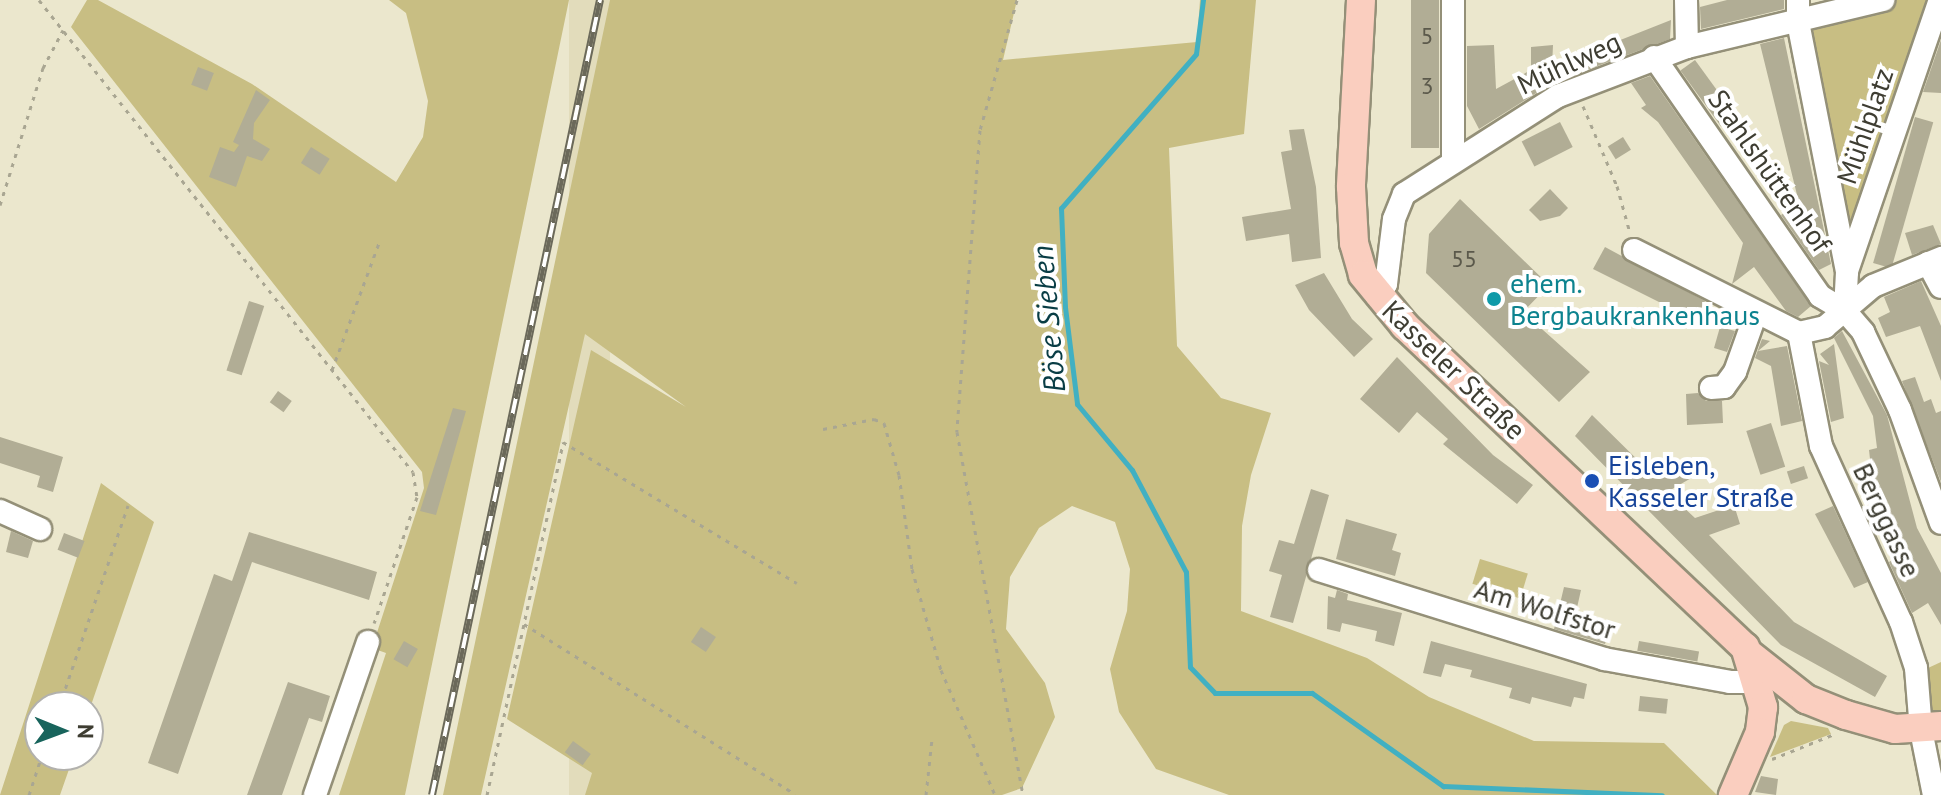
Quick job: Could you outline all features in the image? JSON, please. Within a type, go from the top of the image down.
[{"type":"main road","name":"Kasseler Straße","points":[[1361,0],[1352,216],[1359,265],[1376,295],[1749,653],[1806,699],[1865,722],[1931,728]]},
{"type":"main road","name":"Kasseler Straße","points":[[1749,653],[1761,694]]},
{"type":"main road","points":[[1739,783],[1760,732],[1761,694],[1806,699]]},
{"type":"street","points":[[1453,0],[1453,158]]},
{"type":"street","points":[[1686,0],[1687,47]]},
{"type":"street","name":"Mühlweg","points":[[1376,295],[1386,284],[1399,201],[1453,158],[1575,88],[1654,57],[1798,11],[1883,0]]},
{"type":"street","name":"Mühlplatz","points":[[1847,272],[1940,0]]},
{"type":"street","name":"Mühlplatz","points":[[1798,11],[1847,272],[1845,311]]},
{"type":"street","name":"Stahlshüttenhof","points":[[1654,57],[1820,296],[1845,311],[1863,332],[1900,410],[1941,523]]},
{"type":"street","points":[[1634,250],[1799,333],[1825,327],[1873,286],[1935,260],[1941,287]]},
{"type":"street","points":[[1711,388],[1724,387],[1735,372],[1756,313]]},
{"type":"street","name":"Berggasse","points":[[1799,333],[1821,446],[1901,622],[1916,668],[1931,728],[1934,795]]},
{"type":"street","points":[[0,511],[40,529]]},
{"type":"street","name":"Am Wolfstor","points":[[1319,570],[1604,659],[1730,682],[1761,694]]},
{"type":"street","points":[[315,795],[368,642]]},
{"type":"path","points":[[39,0],[413,472],[417,497],[368,642]]},
{"type":"path","points":[[1017,0],[980,130],[957,432],[1023,795]]},
{"type":"path","points":[[0,205],[43,68],[63,30]]},
{"type":"path","points":[[1575,88],[1617,186],[1634,250]]},
{"type":"path","points":[[332,370],[379,243]]},
{"type":"path","points":[[823,429],[874,419],[884,423],[899,475],[912,569],[941,670],[995,795]]},
{"type":"path","points":[[487,795],[563,442],[797,583]]},
{"type":"path","points":[[64,691],[128,505]]},
{"type":"path","points":[[524,624],[795,794]]},
{"type":"path","points":[[1739,783],[1865,722]]},
{"type":"path","points":[[926,795],[932,739]]},
{"type":"path","points":[[29,795],[37,771]]},
{"type":"shaded area","points":[[87,0],[98,0],[252,84],[396,182],[423,137],[428,101],[406,13],[389,0],[569,0],[405,795],[339,795],[386,653],[372,648],[424,488],[422,472],[71,27]]},
{"type":"shaded area","points":[[569,0],[610,0],[610,795],[569,795]]},
{"type":"shaded area","points":[[610,0],[1017,0],[1003,60],[1197,42],[1200,0],[1256,0],[1244,134],[1169,148],[1177,346],[1221,398],[1271,413],[1251,475],[1242,526],[1241,611],[1367,658],[1429,697],[1534,741],[1664,743],[1717,795],[1229,795],[1156,769],[1119,712],[1110,669],[1127,611],[1130,569],[1115,522],[1072,506],[1039,528],[1010,577],[1006,629],[1045,683],[1055,717],[1022,788],[1002,795],[585,795],[592,773],[507,719],[591,350],[686,407],[585,334],[481,795],[443,795]]},
{"type":"shaded area","points":[[1883,0],[1940,0],[1847,272],[1798,22]]},
{"type":"shaded area","points":[[101,483],[154,522],[96,691],[34,691]]},
{"type":"shaded area","points":[[1480,559],[1528,574],[1520,598],[1472,584]]},
{"type":"shaded area","points":[[1941,662],[1941,715],[1929,717],[1928,668]]},
{"type":"shaded area","points":[[24,721],[24,771],[68,771],[60,795],[0,795]]},
{"type":"shaded area","points":[[1791,721],[1828,728],[1831,734],[1770,757],[1784,725]]},
{"type":"building","points":[[1411,0],[1439,0],[1439,148],[1411,148]]},
{"type":"building","points":[[1727,0],[1784,0],[1784,9],[1701,29],[1700,7]]},
{"type":"building","points":[[1671,20],[1670,39],[1552,83],[1479,129],[1467,106],[1467,46],[1494,45],[1496,89],[1531,70],[1531,47],[1553,45],[1552,67]]},
{"type":"building","points":[[1784,38],[1831,264],[1819,270],[1781,215],[1799,203],[1760,44]]},
{"type":"building","points":[[1941,40],[1941,93],[1923,92]]},
{"type":"building","points":[[1695,60],[1736,116],[1721,126],[1680,71]]},
{"type":"building","points":[[198,67],[214,73],[207,91],[191,85]]},
{"type":"building","points":[[1650,76],[1811,306],[1798,317],[1786,311],[1754,267],[1732,284],[1743,243],[1658,122],[1641,108],[1646,105],[1631,83]]},
{"type":"building","points":[[256,90],[270,100],[254,123],[253,139],[270,149],[262,161],[247,156],[236,187],[209,177],[220,147],[234,152],[239,145],[233,142]]},
{"type":"building","points":[[1915,117],[1933,122],[1891,268],[1873,263]]},
{"type":"building","points":[[1560,122],[1573,147],[1534,166],[1522,142]]},
{"type":"building","points":[[1304,129],[1316,187],[1321,258],[1292,262],[1289,234],[1246,241],[1242,217],[1291,209],[1281,152],[1292,150],[1289,130]]},
{"type":"building","points":[[1623,137],[1631,150],[1616,159],[1608,147]]},
{"type":"building","points":[[311,147],[330,159],[320,175],[301,163]]},
{"type":"building","points":[[1550,189],[1568,208],[1560,216],[1540,221],[1529,210]]},
{"type":"building","name":"ehem. Bergbaukrankenhaus","points":[[1460,199],[1549,285],[1523,312],[1590,372],[1559,402],[1426,273],[1429,234]]},
{"type":"building","points":[[1933,225],[1941,244],[1912,255],[1905,233]]},
{"type":"building","points":[[1605,247],[1705,301],[1695,320],[1593,269]]},
{"type":"building","points":[[1324,273],[1352,319],[1373,339],[1354,357],[1309,310],[1295,285]]},
{"type":"building","points":[[1921,281],[1941,326],[1941,381],[1920,326],[1886,337],[1878,318],[1890,312],[1884,297]]},
{"type":"building","points":[[249,301],[264,306],[242,375],[226,370]]},
{"type":"building","points":[[1720,327],[1735,331],[1727,352],[1714,348]]},
{"type":"building","points":[[1842,331],[1887,415],[1917,528],[1941,573],[1941,625],[1928,603],[1912,613],[1889,562],[1898,557],[1871,468],[1869,450],[1877,448],[1873,416],[1834,338]]},
{"type":"building","points":[[1762,339],[1770,341],[1758,351],[1787,346],[1802,421],[1781,426],[1771,366],[1755,358]]},
{"type":"building","points":[[1834,344],[1844,418],[1831,422],[1819,361],[1829,365],[1820,354]]},
{"type":"building","points":[[1397,357],[1493,455],[1533,485],[1517,504],[1443,444],[1448,439],[1417,412],[1399,433],[1360,399]]},
{"type":"building","points":[[1915,377],[1924,402],[1931,399],[1936,413],[1941,411],[1941,482],[1902,381]]},
{"type":"building","points":[[278,391],[292,401],[284,412],[270,402]]},
{"type":"building","points":[[1698,393],[1706,401],[1722,401],[1723,423],[1687,425],[1686,394]]},
{"type":"building","points":[[453,408],[466,411],[436,515],[420,511]]},
{"type":"building","points":[[1592,415],[1656,478],[1684,462],[1693,477],[1667,492],[1695,518],[1734,505],[1740,524],[1709,535],[1794,622],[1887,676],[1875,697],[1781,645],[1575,436]]},
{"type":"building","points":[[1771,423],[1785,467],[1760,475],[1746,431]]},
{"type":"building","points":[[0,437],[63,457],[53,492],[37,487],[40,476],[0,463]]},
{"type":"building","points":[[1804,466],[1808,478],[1791,484],[1787,472]]},
{"type":"building","points":[[1311,489],[1329,495],[1293,623],[1270,617],[1282,575],[1269,571],[1279,540],[1294,544]]},
{"type":"building","points":[[1833,506],[1868,582],[1854,588],[1815,514]]},
{"type":"building","points":[[1346,519],[1397,534],[1392,550],[1401,553],[1395,576],[1336,559]]},
{"type":"building","points":[[11,531],[33,541],[28,558],[6,552]]},
{"type":"building","points":[[249,532],[377,572],[369,600],[252,562],[178,774],[148,763],[214,574],[232,581]]},
{"type":"building","points":[[64,533],[85,541],[78,558],[58,550]]},
{"type":"building","points":[[1564,587],[1581,590],[1574,621],[1609,631],[1605,644],[1554,629]]},
{"type":"building","points":[[1337,590],[1348,594],[1347,600],[1402,613],[1394,646],[1375,641],[1377,631],[1342,623],[1340,632],[1327,629],[1328,596],[1335,598]]},
{"type":"building","points":[[701,627],[716,637],[706,652],[691,642]]},
{"type":"building","points":[[404,641],[418,649],[407,667],[394,659]]},
{"type":"building","points":[[1431,641],[1587,684],[1584,699],[1574,697],[1571,707],[1532,697],[1530,704],[1509,698],[1512,688],[1470,677],[1472,670],[1445,664],[1441,677],[1423,673]]},
{"type":"building","points":[[1639,641],[1699,652],[1697,661],[1637,651]]},
{"type":"building","points":[[288,682],[330,696],[322,722],[309,718],[282,795],[247,795]]},
{"type":"building","points":[[1640,696],[1668,699],[1666,714],[1638,711]]},
{"type":"building","points":[[573,741],[591,754],[583,765],[565,752]]},
{"type":"building","points":[[1761,776],[1778,779],[1776,795],[1755,792]]},
{"type":"waterway","name":"Böse Sieben","points":[[1203,0],[1196,54],[1061,208],[1065,307],[1077,404],[1132,470],[1186,572],[1190,667],[1215,693],[1312,693],[1443,786],[1662,795]]},
{"type":"railway","points":[[432,795],[600,0]]},
{"type":"place","name":"ehem. Bergbaukrankenhaus","points":[[1494,299]]},
{"type":"place","name":"Eisleben, Kasseler Straße","points":[[1592,481]]}]
